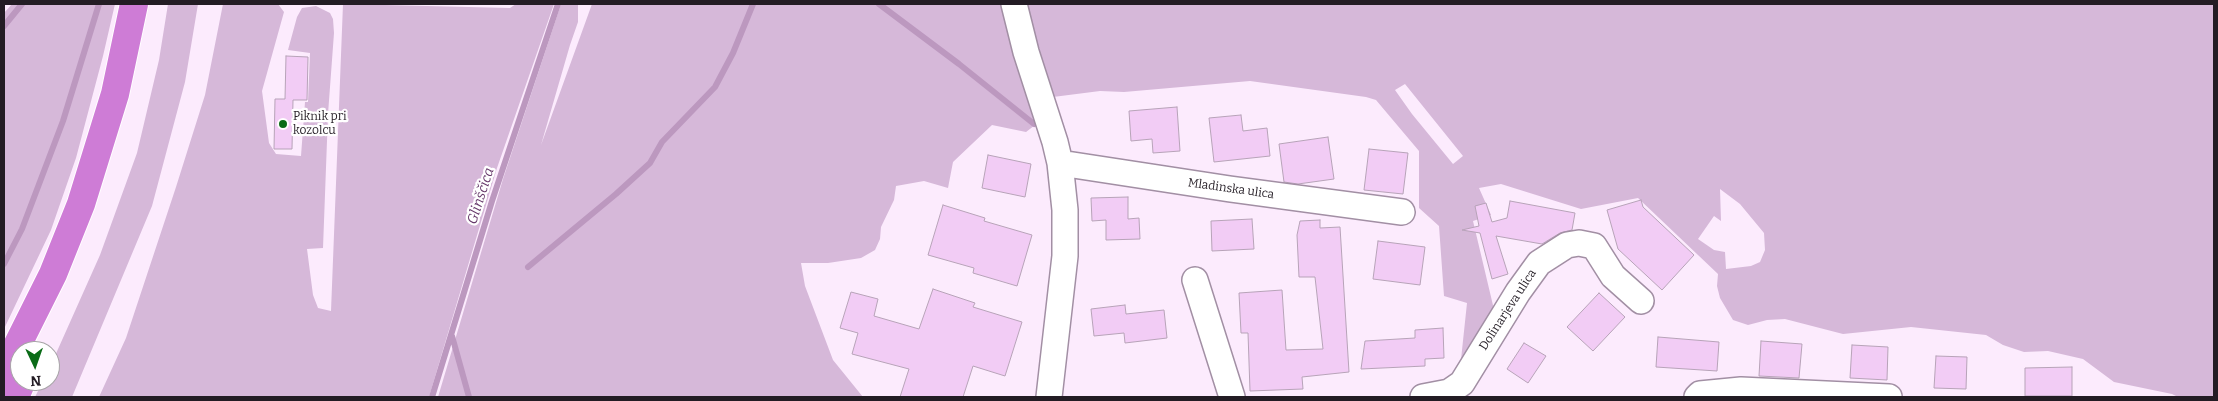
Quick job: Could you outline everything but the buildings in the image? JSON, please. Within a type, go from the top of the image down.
[{"type":"highway","points":[[4,372],[53,274],[81,204],[115,94],[134,4]]},
{"type":"highway","points":[[42,341],[78,260],[82,234],[81,204]]},
{"type":"street","points":[[1014,4],[1026,52],[1060,163],[1065,210],[1065,256],[1049,397]]},
{"type":"street","name":"Mladinska ulica","points":[[1060,163],[1230,189],[1402,212]]},
{"type":"street","name":"Dolinarjeva ulica","points":[[1423,397],[1449,392],[1462,382],[1518,292],[1539,263],[1567,245],[1579,243],[1594,246],[1613,276],[1641,301]]},
{"type":"street","points":[[1194,280],[1232,397]]},
{"type":"street","points":[[1697,397],[1700,394],[1741,390],[1888,397]]},
{"type":"shaded area","points":[[12,4],[115,4],[76,158],[51,230],[4,329],[4,13]]},
{"type":"shaded area","points":[[168,4],[198,4],[185,82],[152,206],[72,397],[35,397],[38,391],[60,391],[60,345],[100,255],[137,153],[159,60]]},
{"type":"shaded area","points":[[223,4],[278,4],[284,12],[262,91],[269,143],[276,154],[301,156],[305,102],[308,102],[310,53],[288,50],[297,17],[302,8],[316,6],[330,13],[333,19],[334,33],[328,114],[323,248],[307,249],[313,295],[318,308],[331,311],[343,4],[510,8],[516,4],[554,4],[497,168],[429,397],[99,397],[126,338],[176,187],[205,95]]},
{"type":"shaded area","points":[[561,4],[578,4],[578,22],[541,145],[592,4],[1007,4],[1043,119],[1026,132],[992,125],[953,162],[948,188],[924,181],[896,186],[894,200],[881,227],[880,239],[875,250],[861,258],[828,263],[801,263],[805,286],[833,360],[863,397],[438,397],[503,179]]},
{"type":"shaded area","points":[[1022,4],[2214,4],[2214,397],[2178,397],[2172,394],[2114,382],[2083,359],[2048,351],[2024,352],[2003,345],[1986,335],[1911,327],[1843,334],[1785,319],[1767,320],[1748,325],[1733,320],[1720,298],[1717,286],[1718,274],[1638,198],[1581,209],[1501,184],[1479,188],[1491,215],[1473,221],[1496,318],[1460,369],[1467,303],[1444,296],[1439,226],[1419,208],[1419,151],[1376,100],[1250,81],[1124,92],[1100,91],[1053,97]],"holes":[[[1405,84],[1463,156],[1453,164],[1395,90]],[[1720,189],[1740,204],[1764,233],[1765,250],[1760,262],[1751,266],[1726,269],[1725,252],[1714,250],[1698,239],[1714,216],[1721,221]]]},
{"type":"waterway","points":[[4,26],[22,4]]},
{"type":"waterway","points":[[4,264],[22,229],[63,121],[99,4]]},
{"type":"waterway","name":"Glinščica","points":[[432,397],[492,201],[558,4]]},
{"type":"waterway","points":[[528,267],[616,194],[650,163],[662,142],[715,87],[733,53],[753,4]]},
{"type":"waterway","points":[[879,4],[959,64],[1034,124]]},
{"type":"waterway","points":[[452,336],[469,397]]},
{"type":"place","name":"Piknik pri kozolcu","points":[[283,124]]}]
